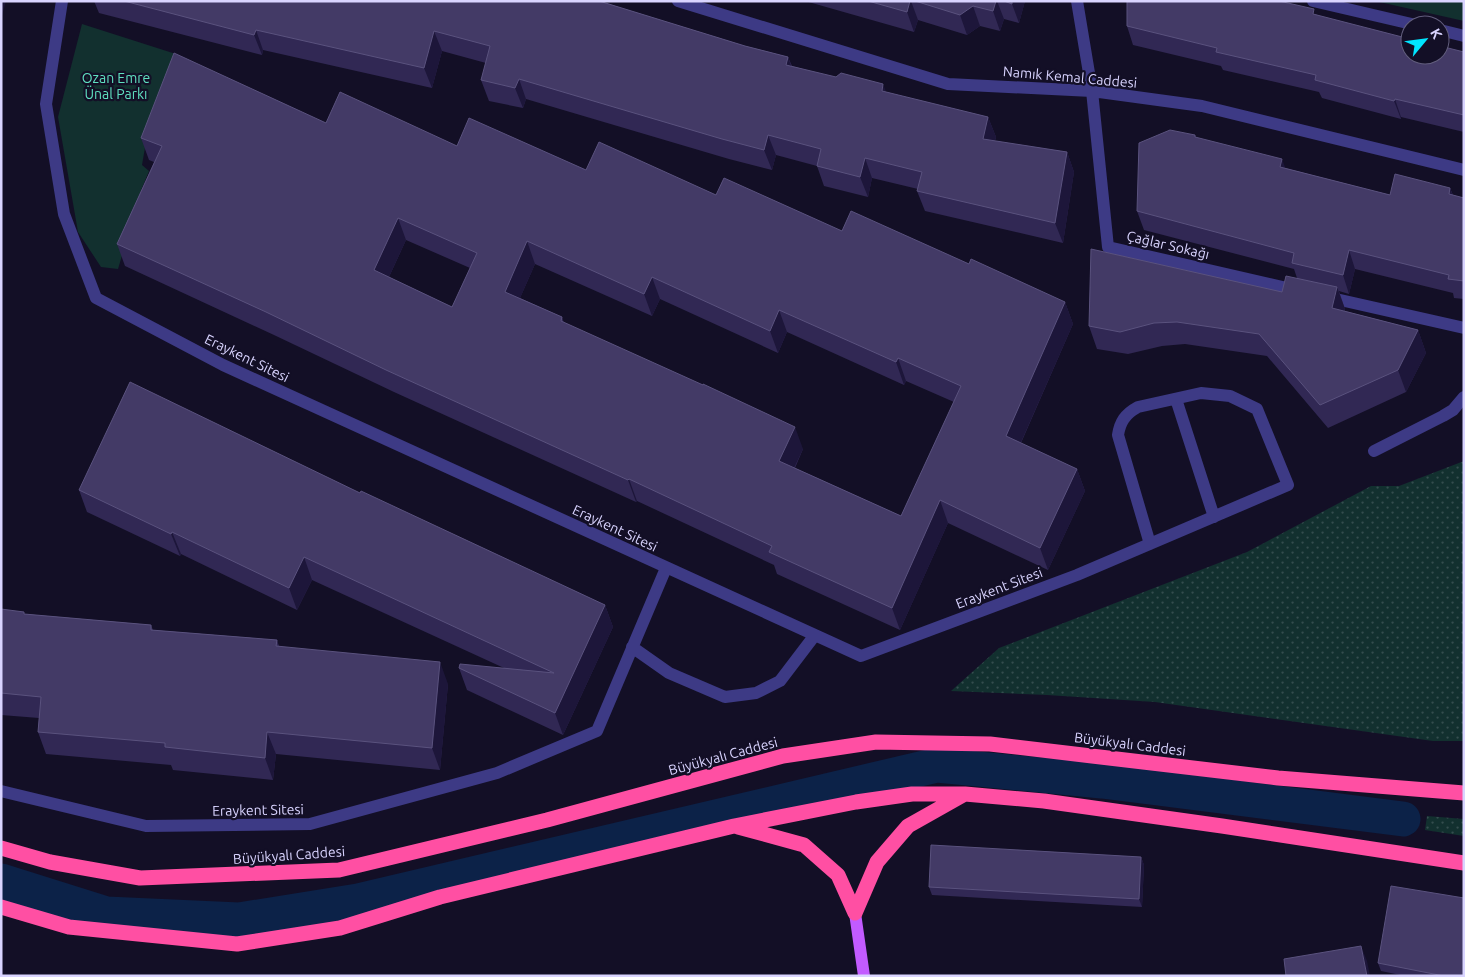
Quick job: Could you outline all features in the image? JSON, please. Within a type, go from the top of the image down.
[{"type":"highway","name":"Büyükyalı Caddesi","points":[[1,848],[50,862],[140,878],[339,870],[547,820],[783,756],[876,742],[990,744],[1278,778],[1464,793]]},
{"type":"highway","points":[[1,907],[69,927],[237,944],[340,928],[440,898],[734,826],[856,802],[912,794],[965,794],[1053,802],[1464,863]]},
{"type":"highway","points":[[855,912],[877,862],[908,826],[965,794]]},
{"type":"highway","points":[[734,826],[804,845],[838,875],[855,912]]},
{"type":"main road","points":[[855,912],[864,976]]},
{"type":"street","name":"Eraykent Sitesi","points":[[62,1],[46,104],[64,214],[96,298],[223,365],[861,656],[1077,575],[1288,484],[1256,409],[1230,396],[1216,394],[1201,393],[1176,399]]},
{"type":"street","name":"Namık Kemal Caddesi","points":[[678,1],[948,84],[1092,91],[1202,106],[1464,170]]},
{"type":"street","name":"Çağlar Sokağı","points":[[1077,1],[1092,91],[1108,247],[1464,328]]},
{"type":"street","points":[[1314,1],[1400,21]]},
{"type":"street","points":[[1450,32],[1464,36]]},
{"type":"street","points":[[1374,451],[1453,410],[1464,397]]},
{"type":"street","points":[[1150,544],[1118,435],[1120,425],[1130,411],[1176,399],[1214,517]]},
{"type":"street","name":"Eraykent Sitesi","points":[[1,792],[146,826],[310,824],[496,773],[597,731],[666,568]]},
{"type":"street","points":[[632,647],[669,673],[725,697],[756,693],[780,681],[815,635]]},
{"type":"green space","points":[[1375,1],[1464,1],[1464,21],[1450,18],[1450,15],[1437,15]]},
{"type":"green space","name":"Ozan Emre Ünal Parkı","points":[[82,24],[179,55],[146,142],[142,165],[149,171],[142,188],[118,269],[101,267],[78,232],[58,117]]},
{"type":"green space","points":[[1464,461],[1464,741],[1433,741],[1155,702],[951,691],[999,648],[1247,552],[1371,486],[1399,486]]},
{"type":"green space","points":[[1427,816],[1464,819],[1464,836],[1425,830]]},
{"type":"building","points":[[124,1],[599,1],[745,46],[788,57],[786,65],[836,77],[841,73],[883,84],[882,91],[988,117],[983,139],[1067,152],[1055,223],[917,191],[922,172],[865,158],[860,177],[817,166],[821,149],[768,135],[764,150],[519,79],[515,88],[481,80],[490,46],[434,31],[424,68],[256,30],[254,35]]},
{"type":"building","points":[[868,1],[910,1],[907,12]]},
{"type":"building","points":[[915,1],[996,1],[993,11],[973,6],[960,15]]},
{"type":"building","points":[[1127,1],[1279,1],[1314,9],[1313,14],[1400,36],[1400,65],[1450,65],[1450,48],[1464,52],[1464,115],[1395,99],[1394,101],[1315,80],[1316,75],[1216,52],[1217,48],[1127,26]]},
{"type":"building","points":[[174,53],[326,123],[340,92],[457,146],[469,118],[586,170],[599,142],[716,195],[724,178],[842,231],[851,211],[969,264],[971,259],[1065,302],[1006,436],[1077,469],[1040,548],[940,500],[892,608],[769,552],[772,546],[629,479],[386,370],[266,312],[117,244],[162,146],[141,138]],"holes":[[[398,218],[477,253],[452,307],[374,270]],[[527,241],[644,294],[652,277],[770,331],[779,310],[896,362],[898,358],[961,386],[901,516],[779,461],[795,427],[561,321],[562,317],[505,292]]]},
{"type":"building","points":[[1170,130],[1282,159],[1280,167],[1390,195],[1395,174],[1450,188],[1449,194],[1464,198],[1464,281],[1448,279],[1449,275],[1349,250],[1343,275],[1292,263],[1294,253],[1137,211],[1139,143]]},
{"type":"building","points":[[1091,249],[1282,292],[1286,276],[1337,287],[1332,308],[1418,330],[1398,370],[1320,405],[1259,334],[1177,322],[1154,323],[1120,332],[1089,326]]},
{"type":"building","points":[[130,382],[360,493],[361,491],[605,605],[555,713],[459,668],[460,664],[554,673],[304,557],[289,588],[79,490]]},
{"type":"building","points":[[1,609],[24,612],[24,614],[151,625],[151,630],[277,640],[276,646],[440,662],[432,748],[267,732],[265,758],[165,747],[165,743],[38,732],[41,697],[1,693]]},
{"type":"building","points":[[931,845],[1141,857],[1139,899],[929,887]]},
{"type":"building","points":[[1391,886],[1464,898],[1464,976],[1444,976],[1378,963]]},
{"type":"building","points":[[1361,946],[1367,976],[1286,976],[1284,959]]},
{"type":"waterway","points":[[1,881],[106,914],[239,920],[358,901],[937,765],[1102,781],[1403,819]]}]
